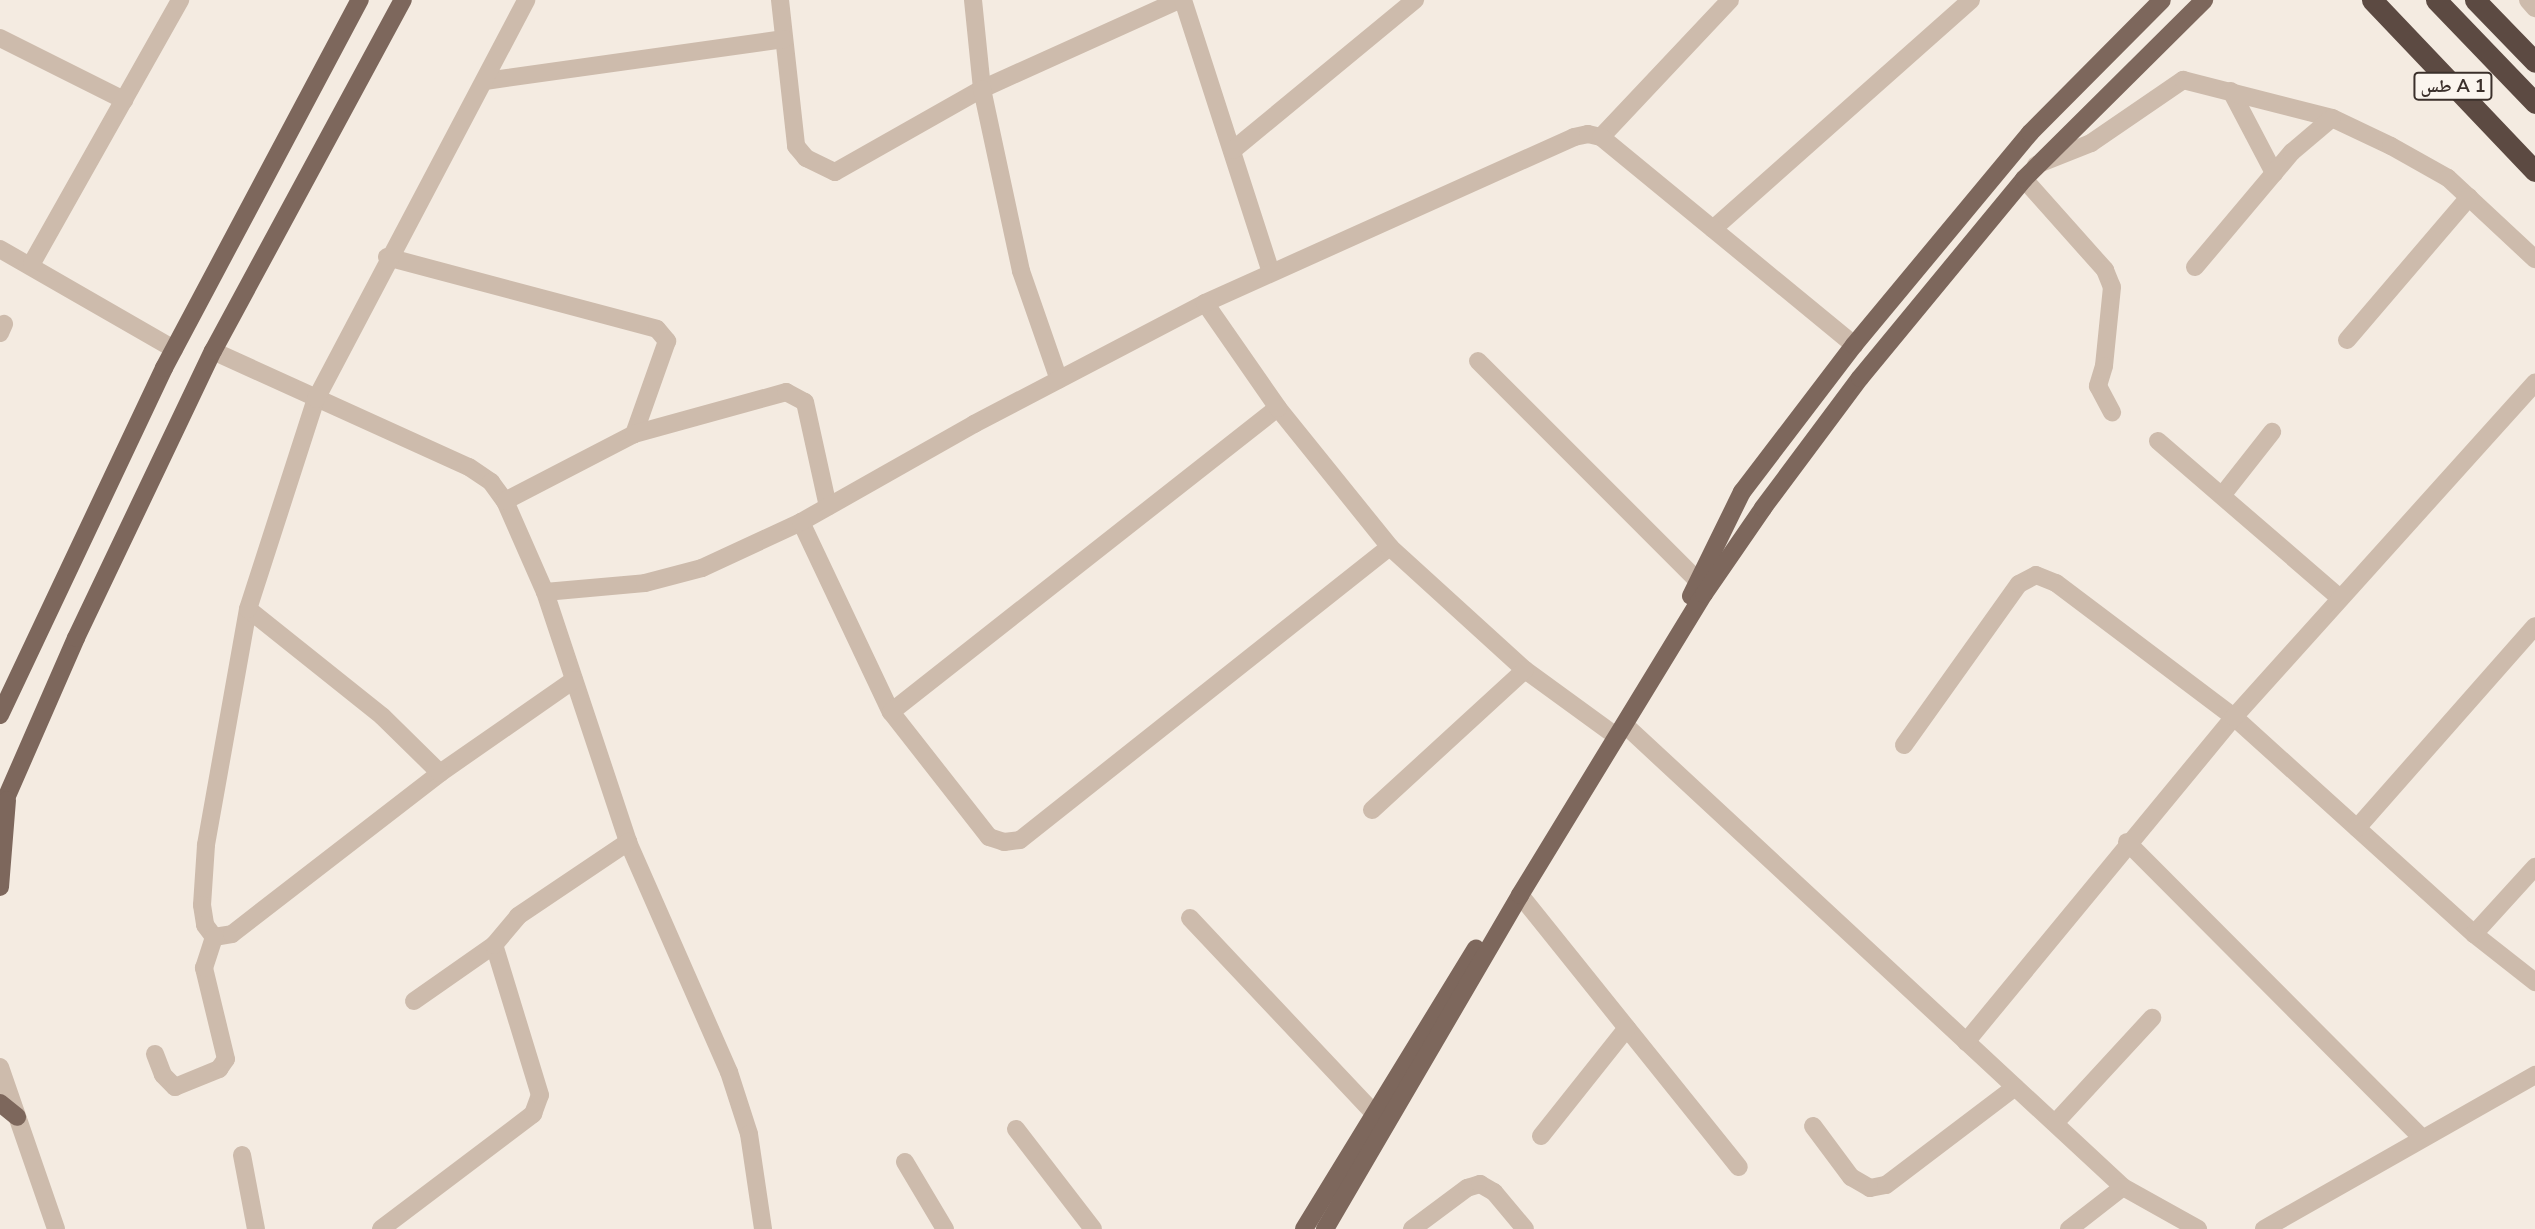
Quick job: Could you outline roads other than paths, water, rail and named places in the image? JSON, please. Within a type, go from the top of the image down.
[{"type":"highway","name":"طس A 1","points":[[2372,0],[2535,171]]},
{"type":"highway","name":"طس A 1","points":[[2436,0],[2535,103]]},
{"type":"highway","points":[[2475,0],[2535,62]]},
{"type":"main road","points":[[0,715],[174,349],[360,0]]},
{"type":"main road","points":[[0,887],[4,805],[76,638],[213,351],[403,0]]},
{"type":"main road","points":[[1701,588],[1742,492],[1854,345],[2030,133],[2162,0]]},
{"type":"main road","points":[[1330,1227],[1520,895],[1701,588],[1860,378],[2024,179],[2204,0]]},
{"type":"main road","points":[[1304,1229],[1617,728]]},
{"type":"main road","points":[[0,1103],[18,1117]]},
{"type":"street","points":[[32,263],[180,0]]},
{"type":"street","points":[[214,937],[205,925],[202,905],[206,845],[248,609],[316,398],[387,257],[485,81],[526,0]]},
{"type":"street","points":[[780,0],[796,146],[806,158],[835,172],[982,89],[1181,0],[1233,150],[1271,272]]},
{"type":"street","points":[[973,0],[982,89],[1021,271],[1059,380]]},
{"type":"street","points":[[1233,150],[1415,0]]},
{"type":"street","points":[[1601,137],[1730,0]]},
{"type":"street","points":[[1713,229],[1971,0]]},
{"type":"street","points":[[2528,0],[2535,8]]},
{"type":"street","points":[[0,38],[124,100]]},
{"type":"street","points":[[485,81],[784,38]]},
{"type":"street","points":[[2036,165],[2091,143],[2183,80],[2332,118],[2448,178],[2535,259]]},
{"type":"street","points":[[2231,91],[2274,173]]},
{"type":"street","points":[[2195,267],[2274,173],[2332,118]]},
{"type":"street","points":[[545,592],[645,583],[691,571],[801,522],[1205,303],[1574,137],[1601,137],[1854,345]]},
{"type":"street","points":[[2024,179],[2105,270],[2112,287],[2104,366],[2098,386],[2112,412]]},
{"type":"street","points":[[2347,340],[2469,197]]},
{"type":"street","points":[[0,248],[32,263],[174,349]]},
{"type":"street","points":[[387,257],[657,329],[667,341],[634,434]]},
{"type":"street","points":[[1205,303],[1278,408],[1390,547],[1525,670],[1617,728],[2056,1122],[2123,1187],[2198,1229]]},
{"type":"street","points":[[213,351],[469,467],[491,482],[505,501],[545,592],[628,842],[729,1072],[749,1134],[763,1229]]},
{"type":"street","points":[[1478,361],[1701,588]]},
{"type":"street","points":[[1966,1042],[2127,842],[2234,717],[2535,383]]},
{"type":"street","points":[[505,501],[634,434],[774,392],[797,394],[805,402],[828,507]]},
{"type":"street","points":[[891,712],[1278,408]]},
{"type":"street","points":[[2224,493],[2272,432]]},
{"type":"street","points":[[2158,441],[2224,493],[2340,598]]},
{"type":"street","points":[[801,522],[891,712],[989,837],[1004,842],[1020,840],[1390,547]]},
{"type":"street","points":[[1904,746],[2019,584],[2036,575],[2056,583],[2234,717],[2474,934],[2535,982]]},
{"type":"street","points":[[248,609],[382,716],[440,774]]},
{"type":"street","points":[[2357,828],[2535,626]]},
{"type":"street","points":[[1372,810],[1525,670]]},
{"type":"street","points":[[214,937],[232,934],[440,774],[574,680]]},
{"type":"street","points":[[414,1002],[494,945],[518,916],[628,842]]},
{"type":"street","points":[[2127,842],[2421,1137]]},
{"type":"street","points":[[2474,934],[2535,867]]},
{"type":"street","points":[[1520,895],[1739,1167]]},
{"type":"street","points":[[1190,918],[1374,1114]]},
{"type":"street","points":[[155,1054],[163,1075],[175,1087],[219,1069],[226,1059],[204,968],[214,937]]},
{"type":"street","points":[[381,1229],[533,1114],[540,1095],[494,945]]},
{"type":"street","points":[[2056,1122],[2152,1018]]},
{"type":"street","points":[[1541,1136],[1627,1028]]},
{"type":"street","points":[[0,1067],[56,1229]]},
{"type":"street","points":[[2264,1229],[2421,1137],[2535,1075]]},
{"type":"street","points":[[1813,1126],[1851,1177],[1870,1188],[1886,1185],[2015,1087]]},
{"type":"street","points":[[1016,1129],[1093,1229]]},
{"type":"street","points":[[242,1155],[256,1229]]},
{"type":"street","points":[[905,1162],[945,1229]]},
{"type":"street","points":[[1412,1229],[1467,1188],[1480,1184],[1494,1192],[1525,1229]]},
{"type":"street","points":[[2069,1229],[2123,1187]]}]
